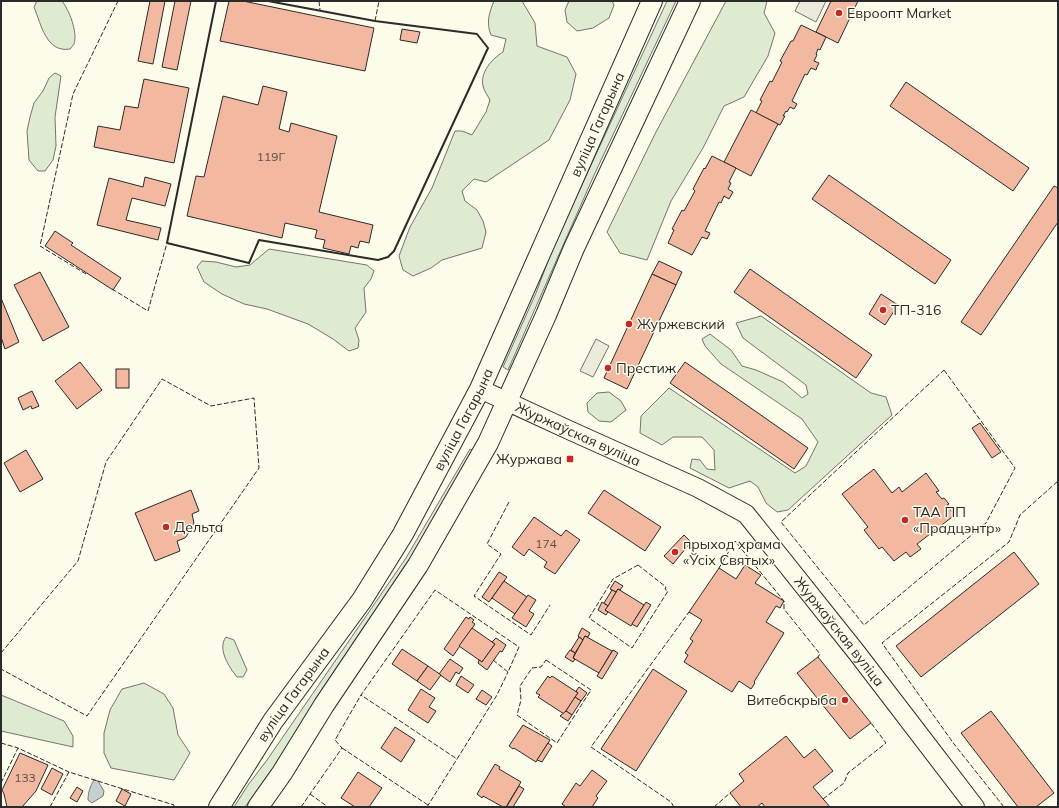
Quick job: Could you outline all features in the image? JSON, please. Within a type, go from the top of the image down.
[{"type":"main road","name":"вуліца Гагарына","points":[[219,807],[273,721],[362,600],[403,534],[480,389],[652,1]]},
{"type":"main road","name":"вуліца Гагарына","points":[[258,807],[282,773],[324,705],[418,565],[481,457],[546,316],[574,248],[690,1]]},
{"type":"street","name":"Журжаўская вуліца","points":[[480,389],[507,400],[571,432],[698,488],[746,514],[857,653],[975,807]]},
{"type":"green space","points":[[37,1],[62,1],[70,15],[75,33],[74,44],[70,49],[55,47],[50,42],[42,29],[34,7]]},
{"type":"green space","points":[[494,1],[522,1],[535,23],[537,46],[567,57],[576,74],[570,100],[549,140],[486,182],[474,179],[462,191],[465,201],[477,210],[483,221],[486,232],[482,248],[442,260],[431,268],[413,276],[403,270],[399,256],[410,227],[432,188],[455,131],[462,131],[472,135],[486,112],[490,100],[485,92],[483,76],[491,62],[503,52],[506,39],[491,35],[489,31],[489,18]]},
{"type":"green space","points":[[569,1],[612,1],[614,5],[609,18],[593,28],[577,31],[567,22],[565,10]]},
{"type":"green space","points":[[667,1],[676,1],[595,173],[508,370],[503,367],[536,293],[554,245]]},
{"type":"green space","points":[[726,1],[767,1],[764,13],[775,33],[768,56],[744,97],[724,106],[703,148],[671,201],[647,260],[620,253],[607,232],[656,132]]},
{"type":"green space","points":[[55,73],[61,76],[55,117],[56,146],[53,160],[45,171],[38,171],[29,160],[27,131],[34,103],[43,91],[49,78]]},
{"type":"green space","points":[[269,249],[367,265],[374,271],[371,279],[364,288],[366,312],[355,328],[359,340],[358,348],[349,351],[333,339],[308,324],[267,309],[244,304],[222,294],[204,282],[197,267],[202,261],[216,262],[236,267],[250,265]]},
{"type":"green space","points":[[761,316],[871,393],[886,397],[892,415],[788,510],[777,512],[766,503],[758,487],[750,481],[729,488],[690,468],[692,459],[700,460],[707,469],[715,470],[714,450],[702,437],[673,437],[662,445],[640,433],[641,416],[669,388],[795,473],[806,466],[818,442],[802,419],[721,364],[705,346],[702,339],[710,334],[731,350],[742,366],[756,370],[783,382],[802,398],[808,394],[806,385],[743,338],[736,323]]},
{"type":"green space","points":[[609,392],[621,401],[626,410],[611,422],[599,421],[588,412],[587,403],[597,393]]},
{"type":"green space","points":[[470,449],[474,451],[412,562],[245,807],[234,807],[406,558]]},
{"type":"green space","points":[[226,637],[234,640],[247,670],[243,677],[237,677],[225,658],[223,647]]},
{"type":"green space","points":[[144,683],[164,694],[173,708],[178,735],[190,753],[174,780],[111,768],[104,753],[104,733],[110,710],[122,689]]},
{"type":"green space","points":[[1,695],[64,721],[73,736],[73,747],[1,731]]},
{"type":"shaded area","points":[[800,1],[826,1],[816,22],[795,11]]},
{"type":"shaded area","points":[[596,339],[609,346],[593,377],[580,371]]},
{"type":"shaded area","points":[[94,780],[98,781],[104,791],[103,796],[92,803],[88,800],[88,797],[90,787]]},
{"type":"building","points":[[150,1],[165,1],[153,64],[138,61]]},
{"type":"building","points":[[175,1],[191,1],[177,70],[162,67]]},
{"type":"building","points":[[229,1],[243,1],[374,28],[365,71],[220,41]]},
{"type":"building","name":"Евроопт Market","points":[[831,1],[858,1],[838,43],[816,32]]},
{"type":"building","points":[[801,25],[826,37],[820,50],[818,49],[816,54],[817,55],[814,61],[819,63],[816,70],[811,68],[807,75],[805,74],[792,101],[797,104],[794,109],[790,107],[787,112],[786,111],[780,125],[756,113],[762,101],[760,100],[770,81],[772,82],[782,62],[780,61]]},
{"type":"building","points":[[402,29],[420,32],[417,43],[400,40]]},
{"type":"building","points":[[144,79],[189,88],[174,163],[94,147],[98,126],[120,130],[125,106],[138,108]]},
{"type":"building","points":[[906,82],[1029,168],[1013,191],[890,106]]},
{"type":"building","points":[[263,86],[287,92],[279,129],[289,132],[291,123],[337,136],[319,212],[373,225],[369,243],[360,241],[358,248],[351,246],[349,254],[323,248],[325,240],[315,238],[317,230],[285,223],[282,238],[187,216],[196,176],[204,177],[223,96],[258,105]]},
{"type":"building","points":[[751,110],[778,124],[751,176],[724,162]]},
{"type":"building","points":[[712,156],[736,168],[729,182],[731,183],[728,189],[733,192],[729,199],[724,196],[721,203],[719,202],[705,231],[710,233],[707,239],[702,237],[692,255],[668,243],[674,230],[672,229],[682,210],[684,211],[695,191],[693,189]]},
{"type":"building","points":[[829,175],[951,260],[935,284],[812,199]]},
{"type":"building","points":[[145,177],[171,184],[165,206],[132,198],[126,220],[161,228],[158,240],[97,225],[109,178],[143,187]]},
{"type":"building","points":[[1054,186],[1058,188],[1058,222],[981,335],[961,322]]},
{"type":"building","points":[[55,231],[73,243],[71,245],[121,278],[113,290],[45,246]]},
{"type":"building","points":[[659,261],[682,272],[676,285],[652,274]]},
{"type":"building","points":[[750,269],[872,355],[856,378],[734,292]]},
{"type":"building","points":[[40,272],[69,327],[43,341],[14,285]]},
{"type":"building","points":[[652,274],[676,285],[627,389],[604,378]]},
{"type":"building","name":"ТП-316","points":[[881,294],[898,305],[885,325],[869,314]]},
{"type":"building","points":[[1,298],[19,342],[5,349],[1,337]]},
{"type":"building","points":[[80,362],[102,390],[77,409],[55,381]]},
{"type":"building","points":[[685,362],[808,448],[794,469],[670,383]]},
{"type":"building","points":[[116,369],[129,369],[129,388],[116,388]]},
{"type":"building","points":[[32,391],[39,406],[32,409],[31,406],[23,410],[18,398]]},
{"type":"building","points":[[980,423],[1001,452],[992,458],[972,428]]},
{"type":"building","points":[[26,450],[43,479],[20,492],[4,463]]},
{"type":"building","name":"ТАА ПП «Прадцэнтр»","points":[[874,469],[892,493],[899,487],[902,492],[926,473],[939,491],[936,492],[942,499],[944,498],[949,504],[947,505],[952,512],[954,510],[956,514],[917,544],[921,549],[910,557],[906,552],[894,561],[882,547],[879,549],[864,530],[868,527],[842,494]]},
{"type":"building","name":"Дельта","points":[[191,490],[199,511],[192,514],[194,523],[185,538],[177,541],[180,551],[155,561],[135,513]]},
{"type":"building","points":[[604,490],[661,527],[645,551],[588,513]]},
{"type":"building","points":[[534,517],[561,536],[566,530],[580,540],[555,574],[544,567],[547,562],[529,549],[524,556],[512,547]]},
{"type":"building","name":"прыход храма «Ўсіх Святых»","points":[[684,535],[691,542],[673,564],[664,556]]},
{"type":"building","points":[[1014,552],[1039,584],[921,677],[896,646]]},
{"type":"building","points":[[745,565],[761,575],[755,583],[784,601],[780,608],[776,606],[766,622],[784,633],[751,689],[739,681],[732,692],[684,662],[688,655],[685,653],[693,641],[690,639],[702,620],[689,612],[719,568],[736,579]]},
{"type":"building","points":[[499,572],[507,577],[489,602],[482,597]]},
{"type":"building","points":[[504,581],[527,597],[515,614],[492,598]]},
{"type":"building","points":[[615,581],[623,586],[616,592],[610,589]]},
{"type":"building","points":[[618,589],[644,605],[631,626],[605,610]]},
{"type":"building","points":[[612,590],[616,592],[608,606],[604,603]]},
{"type":"building","points":[[528,595],[536,600],[529,611],[534,614],[526,627],[512,618]]},
{"type":"building","points":[[602,602],[608,606],[605,610],[608,612],[606,615],[598,610]]},
{"type":"building","points":[[646,602],[651,605],[637,627],[632,624]]},
{"type":"building","points":[[466,617],[469,619],[470,617],[474,620],[472,622],[475,624],[453,656],[444,649]]},
{"type":"building","points":[[472,628],[495,644],[482,662],[459,646]]},
{"type":"building","points":[[582,628],[590,633],[588,637],[585,636],[583,640],[578,636]]},
{"type":"building","points":[[585,636],[612,651],[599,673],[573,658]]},
{"type":"building","points":[[579,637],[583,640],[575,653],[571,650]]},
{"type":"building","points":[[496,638],[506,645],[487,670],[478,663],[479,660],[482,662],[495,644],[492,642]]},
{"type":"building","points":[[402,649],[428,666],[417,681],[392,664]]},
{"type":"building","points":[[570,650],[575,653],[573,658],[575,659],[573,662],[565,657]]},
{"type":"building","points":[[613,650],[618,653],[602,679],[597,676]]},
{"type":"building","points":[[818,657],[871,723],[850,739],[797,673]]},
{"type":"building","points":[[450,659],[463,668],[459,674],[456,672],[450,682],[439,674]]},
{"type":"building","points":[[428,666],[441,675],[430,690],[417,681]]},
{"type":"building","points":[[653,669],[687,691],[636,771],[601,749]]},
{"type":"building","points":[[461,676],[474,685],[468,693],[456,685]]},
{"type":"building","points":[[548,676],[550,678],[552,676],[578,693],[564,714],[538,697],[540,695],[536,693]]},
{"type":"building","points":[[579,687],[587,693],[581,701],[575,697],[578,693],[576,691]]},
{"type":"building","points":[[421,689],[435,698],[429,707],[436,711],[428,723],[408,710]]},
{"type":"building","points":[[482,690],[492,697],[486,705],[476,699]]},
{"type":"building","points":[[575,697],[581,701],[572,715],[566,711]]},
{"type":"building","points":[[566,711],[572,715],[568,721],[560,716]]},
{"type":"building","points":[[991,711],[1054,793],[1036,807],[1018,807],[961,733]]},
{"type":"building","points":[[523,725],[550,740],[536,762],[509,746]]},
{"type":"building","points":[[395,727],[415,740],[401,762],[381,748]]},
{"type":"building","points":[[786,736],[804,758],[815,749],[833,771],[813,787],[830,807],[765,807],[762,803],[757,807],[741,807],[730,793],[744,781],[739,774]]},
{"type":"building","points":[[548,743],[552,746],[542,762],[537,760]]},
{"type":"building","points":[[20,753],[48,765],[36,791],[22,807],[7,807],[2,790]]},
{"type":"building","points":[[495,764],[500,767],[499,769],[521,782],[506,807],[503,807],[483,796],[482,798],[477,794]]},
{"type":"building","points":[[52,768],[63,774],[52,795],[41,789]]},
{"type":"building","points":[[592,770],[607,781],[596,796],[598,798],[592,807],[566,807],[562,804],[576,783],[580,786]]},
{"type":"building","points":[[358,772],[382,788],[369,807],[355,807],[341,798]]},
{"type":"building","points":[[519,786],[524,789],[513,807],[508,807],[507,806]]},
{"type":"building","points":[[77,787],[83,791],[77,802],[70,798]]},
{"type":"building","points":[[122,789],[131,794],[125,806],[116,801]]},
{"type":"fence","points":[[86,274],[40,246],[73,94],[118,1]]},
{"type":"fence","points":[[319,1],[320,10]]},
{"type":"fence","points":[[375,21],[379,1]]},
{"type":"fence","points":[[112,289],[148,311],[167,243]]},
{"type":"fence","points":[[944,370],[1015,468],[986,523],[864,625],[781,522],[944,370]]},
{"type":"fence","points":[[1,653],[78,561],[106,462],[162,379],[211,406],[254,398],[259,468],[87,716],[1,669]]},
{"type":"fence","points":[[1004,807],[954,744],[882,643],[1009,542],[1020,515],[1058,481]]},
{"type":"fence","points":[[509,502],[487,544],[501,554],[474,596],[531,635],[550,605]]},
{"type":"fence","points":[[719,568],[735,541],[784,601],[784,609],[820,654],[818,657]]},
{"type":"fence","points":[[638,565],[666,587],[665,589],[668,591],[632,648],[589,618],[613,579],[638,565]]},
{"type":"fence","points":[[493,660],[508,672],[519,647],[435,590],[361,695],[457,759],[497,695],[508,672]]},
{"type":"fence","points":[[674,807],[671,802],[591,747],[689,612]]},
{"type":"fence","points":[[546,660],[591,690],[557,743],[517,715],[521,700],[520,686],[532,668],[541,667],[546,660]]},
{"type":"fence","points":[[301,807],[342,748],[335,740],[361,695]]},
{"type":"fence","points":[[823,799],[844,783],[848,773],[886,743],[871,723]]},
{"type":"fence","points":[[1,743],[18,748]]},
{"type":"fence","points":[[1,783],[18,748],[69,772]]},
{"type":"fence","points":[[342,748],[428,805]]},
{"type":"fence","points":[[427,807],[457,759]]},
{"type":"fence","points":[[50,807],[69,772],[174,805],[173,807]]},
{"type":"fence","points":[[714,807],[730,793]]},
{"type":"fence","points":[[310,794],[328,807]]},
{"type":"wall","points":[[216,1],[167,243],[249,263],[259,240],[378,260],[388,257],[394,251],[488,48],[477,34],[375,21],[268,1]]},
{"type":"place","name":"Евроопт Market","points":[[839,13]]},
{"type":"place","name":"ТП-316","points":[[883,310]]},
{"type":"place","name":"Журжевский","points":[[629,324]]},
{"type":"place","name":"Престиж","points":[[608,368]]},
{"type":"place","name":"Журжава","points":[[570,459]]},
{"type":"place","name":"ТАА ПП «Прадцэнтр»","points":[[905,520]]},
{"type":"place","name":"Дельта","points":[[166,527]]},
{"type":"place","name":"прыход храма «Ўсіх Святых»","points":[[675,552]]},
{"type":"place","name":"Витебскрыба","points":[[845,700]]}]
